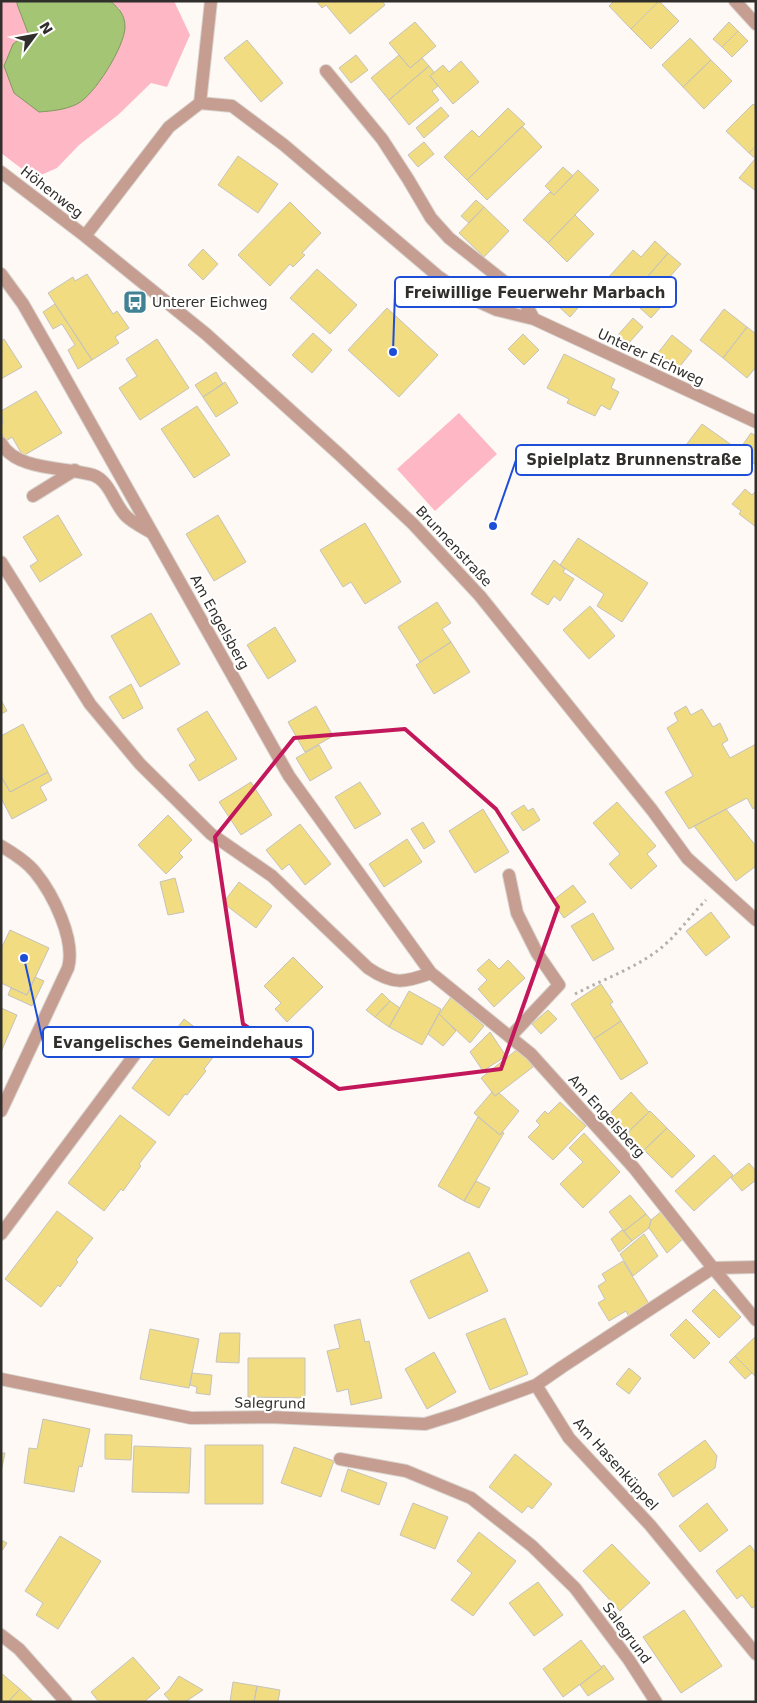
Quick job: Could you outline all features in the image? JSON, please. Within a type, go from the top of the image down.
[{"type":"street","points":[[85,236],[169,127],[200,103],[211,1]]},
{"type":"street","points":[[735,1],[756,24]]},
{"type":"street","points":[[326,71],[382,139],[431,218],[449,238],[520,294],[534,319]]},
{"type":"street","name":"Unterer Eichweg","points":[[200,103],[232,106],[284,145],[439,277],[468,296],[497,310],[534,319],[756,422]]},
{"type":"street","name":"Höhenweg","points":[[1,172],[85,236]]},
{"type":"street","name":"Brunnenstraße","points":[[85,236],[206,334],[413,524],[480,596],[652,810],[687,858],[756,920]]},
{"type":"street","name":"Am Engelsberg","points":[[1,274],[23,304],[289,776],[431,973],[531,1054],[634,1168],[756,1320]]},
{"type":"street","points":[[1,443],[3,447],[20,460],[33,464],[75,470],[96,476],[106,485],[126,516],[152,533]]},
{"type":"street","points":[[33,496],[75,470]]},
{"type":"street","points":[[1,562],[90,704],[140,764],[211,834],[272,876],[368,968],[384,978],[408,981],[431,973]]},
{"type":"street","points":[[1,846],[26,863],[41,882],[59,914],[68,939],[70,960],[68,968],[1,1111]]},
{"type":"street","points":[[509,875],[517,913],[537,953],[559,985],[510,1037]]},
{"type":"street","points":[[1,1234],[142,1045]]},
{"type":"street","points":[[536,1385],[713,1268],[756,1268]]},
{"type":"street","name":"Salegrund","points":[[1,1379],[191,1418],[270,1417],[425,1424],[536,1385]]},
{"type":"street","name":"Am Hasenküppel","points":[[536,1385],[569,1438],[650,1525],[756,1654]]},
{"type":"street","name":"Salegrund","points":[[340,1459],[406,1471],[471,1498],[532,1546],[575,1588],[629,1660],[656,1702]]},
{"type":"street","points":[[1,1635],[19,1649],[66,1702]]},
{"type":"path","points":[[573,995],[636,965],[662,947],[717,886]]},
{"type":"highlighted area","points":[[405,729],[496,809],[558,907],[501,1069],[339,1089],[243,1024],[215,837],[294,738]]},
{"type":"shaded area","points":[[1,1],[17,1],[28,33],[13,44],[120,9],[110,1],[174,1],[190,35],[167,87],[151,83],[118,115],[79,145],[57,168],[34,178],[1,153]]},
{"type":"shaded area","points":[[17,1],[110,1],[121,12],[125,27],[120,46],[100,81],[77,104],[63,109],[39,112],[14,93],[4,66],[13,44],[28,33]]},
{"type":"shaded area","points":[[459,413],[497,454],[435,511],[397,469]]},
{"type":"building","points":[[316,1],[382,1],[385,5],[350,34],[326,5],[322,8]]},
{"type":"building","points":[[614,1],[659,1],[631,29],[609,6]]},
{"type":"building","points":[[659,1],[679,21],[651,49],[631,29]]},
{"type":"building","points":[[415,22],[436,46],[410,68],[389,43]]},
{"type":"building","points":[[729,22],[738,31],[722,47],[713,39]]},
{"type":"building","points":[[738,31],[748,41],[732,57],[722,47]]},
{"type":"building","points":[[690,38],[711,60],[683,87],[662,65]]},
{"type":"building","points":[[247,40],[283,83],[261,102],[224,58]]},
{"type":"building","points":[[356,55],[368,70],[351,83],[339,68]]},
{"type":"building","points":[[399,55],[410,68],[422,58],[429,66],[389,100],[371,78]]},
{"type":"building","points":[[711,60],[732,81],[704,109],[683,87]]},
{"type":"building","points":[[461,61],[479,82],[453,104],[430,76],[443,65],[449,72]]},
{"type":"building","points":[[429,66],[434,72],[430,76],[438,86],[432,91],[439,100],[409,125],[389,100]]},
{"type":"building","points":[[753,104],[756,106],[756,146],[749,153],[726,131]]},
{"type":"building","points":[[441,107],[449,116],[424,138],[416,128]]},
{"type":"building","points":[[508,108],[525,124],[467,180],[444,157],[472,130],[479,137]]},
{"type":"building","points":[[522,126],[542,147],[487,200],[467,180]]},
{"type":"building","points":[[424,142],[434,154],[418,167],[408,155]]},
{"type":"building","points":[[756,146],[756,159],[749,153]]},
{"type":"building","points":[[238,156],[278,184],[258,213],[218,185]]},
{"type":"building","points":[[756,159],[756,191],[739,178]]},
{"type":"building","points":[[563,167],[573,176],[554,195],[545,186]]},
{"type":"building","points":[[578,170],[599,190],[548,243],[523,220],[550,192],[554,195]]},
{"type":"building","points":[[476,200],[484,207],[469,223],[461,216]]},
{"type":"building","points":[[290,202],[321,233],[302,253],[305,255],[293,267],[290,264],[270,286],[238,255]]},
{"type":"building","points":[[484,207],[509,231],[484,257],[459,233]]},
{"type":"building","points":[[575,215],[594,234],[567,262],[548,243]]},
{"type":"building","points":[[655,241],[668,253],[629,298],[607,279],[633,250],[641,257]]},
{"type":"building","points":[[203,249],[218,264],[203,280],[188,265]]},
{"type":"building","points":[[668,253],[681,264],[667,280],[677,289],[651,318],[629,298]]},
{"type":"building","points":[[317,269],[357,305],[330,334],[290,298]]},
{"type":"building","points":[[87,274],[113,314],[117,311],[129,328],[115,337],[119,343],[92,360],[48,293],[73,277],[75,281]]},
{"type":"building","points":[[571,289],[584,301],[570,317],[557,305]]},
{"type":"building","points":[[55,304],[92,360],[78,369],[68,350],[75,345],[62,324],[53,329],[43,312]]},
{"type":"building","points":[[387,308],[438,355],[399,397],[348,350]]},
{"type":"building","points":[[724,309],[747,327],[723,358],[700,340]]},
{"type":"building","points":[[633,318],[643,327],[628,344],[618,335]]},
{"type":"building","points":[[747,327],[756,334],[756,367],[747,378],[723,358]]},
{"type":"building","points":[[313,333],[332,350],[312,373],[292,355]]},
{"type":"building","points":[[523,334],[539,350],[524,365],[508,349]]},
{"type":"building","points":[[672,335],[692,351],[677,370],[657,354]]},
{"type":"building","points":[[4,339],[22,367],[1,379],[1,341]]},
{"type":"building","points":[[157,339],[189,388],[140,420],[119,388],[137,376],[126,359]]},
{"type":"building","points":[[564,354],[615,379],[611,388],[619,392],[610,410],[601,405],[595,416],[567,403],[569,399],[547,388]]},
{"type":"building","points":[[216,372],[223,384],[203,397],[195,385]]},
{"type":"building","points":[[225,382],[238,403],[216,417],[203,397]]},
{"type":"building","points":[[36,391],[62,433],[23,456],[12,437],[6,441],[1,433],[1,425],[3,424],[1,411]]},
{"type":"building","points":[[197,406],[230,455],[194,478],[161,429]]},
{"type":"building","points":[[702,424],[733,446],[714,472],[683,449]]},
{"type":"building","points":[[751,433],[756,436],[756,465],[737,453]]},
{"type":"building","points":[[745,489],[752,495],[756,491],[756,527],[739,514],[741,511],[732,504]]},
{"type":"building","points":[[58,515],[82,555],[40,582],[30,566],[38,561],[23,537]]},
{"type":"building","points":[[218,515],[246,562],[214,581],[186,534]]},
{"type":"building","points":[[365,523],[401,582],[365,604],[351,582],[343,587],[320,550]]},
{"type":"building","points":[[578,538],[648,583],[622,622],[597,606],[604,594],[560,565]]},
{"type":"building","points":[[554,560],[565,569],[563,572],[574,579],[560,601],[554,596],[548,605],[531,594]]},
{"type":"building","points":[[437,602],[451,623],[442,629],[451,642],[420,662],[398,627]]},
{"type":"building","points":[[590,606],[615,636],[589,659],[563,630]]},
{"type":"building","points":[[151,613],[180,664],[140,687],[111,636]]},
{"type":"building","points":[[275,627],[296,661],[268,679],[247,645]]},
{"type":"building","points":[[451,642],[470,672],[434,694],[416,665]]},
{"type":"building","points":[[131,684],[143,708],[123,719],[109,697]]},
{"type":"building","points":[[1,700],[7,711],[1,714]]},
{"type":"building","points":[[316,706],[333,736],[305,752],[288,722]]},
{"type":"building","points":[[686,706],[691,715],[702,709],[713,727],[720,723],[728,740],[722,744],[730,758],[756,744],[756,807],[753,809],[747,798],[689,829],[665,792],[693,776],[667,728],[678,721],[674,713]]},
{"type":"building","points":[[207,711],[237,759],[199,781],[189,765],[196,760],[177,729]]},
{"type":"building","points":[[23,724],[48,772],[10,792],[1,776],[1,736]]},
{"type":"building","points":[[319,745],[332,768],[310,781],[296,758]]},
{"type":"building","points":[[48,772],[52,780],[40,787],[47,800],[12,819],[1,798],[1,776],[10,792]]},
{"type":"building","points":[[251,782],[272,815],[241,835],[219,802]]},
{"type":"building","points":[[360,782],[381,814],[355,829],[335,797]]},
{"type":"building","points":[[617,802],[656,846],[647,854],[657,866],[631,889],[609,864],[620,854],[593,823]]},
{"type":"building","points":[[524,805],[528,811],[533,808],[540,820],[523,831],[511,813]]},
{"type":"building","points":[[483,809],[509,852],[475,873],[449,831]]},
{"type":"building","points":[[726,809],[756,846],[756,866],[736,881],[694,826]]},
{"type":"building","points":[[168,815],[192,840],[179,853],[183,857],[166,874],[138,845]]},
{"type":"building","points":[[423,822],[435,842],[424,849],[411,829]]},
{"type":"building","points":[[300,824],[331,864],[305,885],[289,864],[282,870],[266,850]]},
{"type":"building","points":[[407,839],[422,862],[384,887],[369,864]]},
{"type":"building","points":[[175,878],[184,912],[168,915],[160,882]]},
{"type":"building","points":[[239,882],[272,906],[256,928],[223,903]]},
{"type":"building","points":[[573,885],[586,902],[564,918],[552,901]]},
{"type":"building","points":[[711,912],[730,937],[706,956],[686,931]]},
{"type":"building","points":[[593,913],[614,949],[593,961],[571,926]]},
{"type":"building","points":[[10,930],[49,948],[27,995],[1,983],[1,949]]},
{"type":"building","points":[[293,957],[323,987],[287,1022],[275,1009],[281,1003],[264,986]]},
{"type":"building","points":[[489,959],[499,969],[508,960],[525,978],[494,1007],[478,989],[487,980],[477,970]]},
{"type":"building","points":[[35,977],[44,981],[32,1006],[8,995],[11,988],[27,995]]},
{"type":"building","points":[[601,984],[613,1002],[610,1004],[621,1021],[594,1039],[571,1004]]},
{"type":"building","points":[[409,991],[441,1009],[422,1045],[389,1027]]},
{"type":"building","points":[[382,993],[390,1001],[375,1017],[366,1010]]},
{"type":"building","points":[[451,997],[484,1026],[470,1043],[439,1014]]},
{"type":"building","points":[[390,1001],[400,1008],[389,1027],[375,1017]]},
{"type":"building","points":[[1,1008],[17,1015],[1,1052]]},
{"type":"building","points":[[548,1010],[557,1019],[541,1034],[532,1024]]},
{"type":"building","points":[[439,1014],[456,1031],[443,1046],[428,1034]]},
{"type":"building","points":[[184,1019],[221,1047],[204,1069],[206,1071],[187,1095],[185,1094],[169,1116],[132,1088]]},
{"type":"building","points":[[621,1021],[648,1063],[621,1080],[594,1039]]},
{"type":"building","points":[[490,1032],[506,1056],[483,1071],[470,1052]]},
{"type":"building","points":[[519,1048],[533,1067],[495,1096],[481,1078]]},
{"type":"building","points":[[492,1092],[495,1096],[499,1093],[519,1111],[500,1135],[474,1113]]},
{"type":"building","points":[[631,1092],[649,1112],[626,1134],[607,1116]]},
{"type":"building","points":[[560,1102],[586,1126],[553,1160],[528,1137],[540,1125],[536,1121],[545,1111],[548,1114]]},
{"type":"building","points":[[650,1111],[667,1128],[642,1152],[626,1134]]},
{"type":"building","points":[[120,1115],[156,1142],[139,1164],[141,1166],[123,1191],[121,1189],[104,1211],[68,1183]]},
{"type":"building","points":[[478,1117],[500,1135],[502,1132],[504,1133],[464,1201],[438,1186]]},
{"type":"building","points":[[667,1128],[695,1156],[672,1178],[644,1150]]},
{"type":"building","points":[[584,1133],[620,1172],[583,1208],[560,1184],[583,1162],[569,1148]]},
{"type":"building","points":[[714,1155],[733,1175],[694,1211],[675,1191]]},
{"type":"building","points":[[749,1163],[756,1171],[756,1180],[742,1191],[731,1178]]},
{"type":"building","points":[[476,1181],[490,1188],[479,1208],[464,1201]]},
{"type":"building","points":[[630,1195],[646,1214],[624,1231],[609,1212]]},
{"type":"building","points":[[57,1211],[93,1238],[76,1260],[78,1262],[60,1287],[58,1285],[41,1307],[5,1279]]},
{"type":"building","points":[[662,1211],[684,1238],[667,1253],[649,1228],[651,1220]]},
{"type":"building","points":[[646,1214],[651,1220],[649,1228],[632,1241],[624,1231]]},
{"type":"building","points":[[622,1230],[632,1241],[619,1252],[611,1239]]},
{"type":"building","points":[[644,1234],[658,1256],[633,1276],[620,1254]]},
{"type":"building","points":[[469,1252],[488,1291],[429,1319],[410,1281]]},
{"type":"building","points":[[623,1261],[651,1307],[630,1319],[626,1311],[609,1321],[598,1303],[605,1299],[598,1286],[606,1281],[602,1274]]},
{"type":"building","points":[[714,1289],[741,1317],[719,1338],[692,1311]]},
{"type":"building","points":[[505,1318],[528,1374],[490,1390],[466,1334]]},
{"type":"building","points":[[360,1319],[365,1342],[369,1341],[382,1398],[351,1405],[348,1389],[337,1392],[327,1351],[340,1348],[334,1325]]},
{"type":"building","points":[[686,1319],[710,1343],[694,1359],[670,1335]]},
{"type":"building","points":[[150,1329],[199,1339],[189,1388],[140,1379]]},
{"type":"building","points":[[220,1333],[240,1333],[239,1363],[216,1362]]},
{"type":"building","points":[[756,1336],[756,1377],[735,1356]]},
{"type":"building","points":[[434,1352],[456,1392],[427,1409],[405,1369]]},
{"type":"building","points":[[735,1356],[752,1373],[745,1379],[729,1362]]},
{"type":"building","points":[[248,1358],[305,1358],[305,1398],[248,1397]]},
{"type":"building","points":[[629,1368],[641,1378],[629,1394],[616,1384]]},
{"type":"building","points":[[192,1373],[212,1375],[210,1395],[196,1393],[197,1387],[190,1385]]},
{"type":"building","points":[[43,1419],[90,1429],[82,1467],[79,1466],[74,1492],[24,1483],[29,1448],[37,1449]]},
{"type":"building","points":[[105,1434],[132,1435],[131,1460],[105,1459]]},
{"type":"building","points":[[705,1440],[717,1456],[715,1468],[673,1497],[658,1474]]},
{"type":"building","points":[[205,1445],[263,1445],[263,1504],[205,1504]]},
{"type":"building","points":[[134,1446],[191,1448],[189,1493],[132,1492]]},
{"type":"building","points":[[294,1447],[334,1461],[321,1497],[281,1483]]},
{"type":"building","points":[[1,1453],[5,1453],[1,1472]]},
{"type":"building","points":[[515,1454],[552,1484],[532,1509],[528,1506],[522,1513],[489,1487]]},
{"type":"building","points":[[348,1469],[387,1483],[379,1505],[341,1491]]},
{"type":"building","points":[[413,1503],[448,1517],[435,1549],[400,1535]]},
{"type":"building","points":[[707,1503],[728,1530],[700,1552],[679,1526]]},
{"type":"building","points":[[479,1532],[516,1561],[473,1616],[451,1600],[472,1573],[457,1561]]},
{"type":"building","points":[[60,1536],[101,1561],[58,1629],[36,1615],[43,1603],[25,1591]]},
{"type":"building","points":[[1,1540],[7,1543],[1,1552]]},
{"type":"building","points":[[612,1544],[650,1583],[620,1611],[583,1571]]},
{"type":"building","points":[[750,1545],[756,1553],[756,1606],[752,1608],[742,1595],[737,1599],[716,1571]]},
{"type":"building","points":[[538,1582],[563,1615],[534,1636],[509,1603]]},
{"type":"building","points":[[684,1610],[722,1666],[681,1693],[643,1637]]},
{"type":"building","points":[[581,1640],[602,1668],[563,1697],[543,1669]]},
{"type":"building","points":[[133,1657],[160,1688],[144,1702],[99,1702],[91,1692]]},
{"type":"building","points":[[604,1665],[614,1679],[588,1696],[580,1685]]},
{"type":"building","points":[[1,1673],[20,1689],[8,1702],[1,1702]]},
{"type":"building","points":[[179,1676],[203,1690],[185,1702],[171,1702],[164,1694]]},
{"type":"building","points":[[233,1682],[257,1686],[254,1702],[230,1702]]},
{"type":"building","points":[[257,1686],[280,1690],[278,1702],[254,1702]]},
{"type":"building","points":[[20,1689],[34,1702],[8,1702]]},
{"type":"place","name":"Unterer Eichweg","points":[[135,302]]},
{"type":"place","name":"Freiwillige Feuerwehr Marbach","points":[[393,352]]},
{"type":"place","name":"Spielplatz Brunnenstraße","points":[[493,526]]},
{"type":"place","name":"Evangelisches Gemeindehaus","points":[[24,958]]}]
